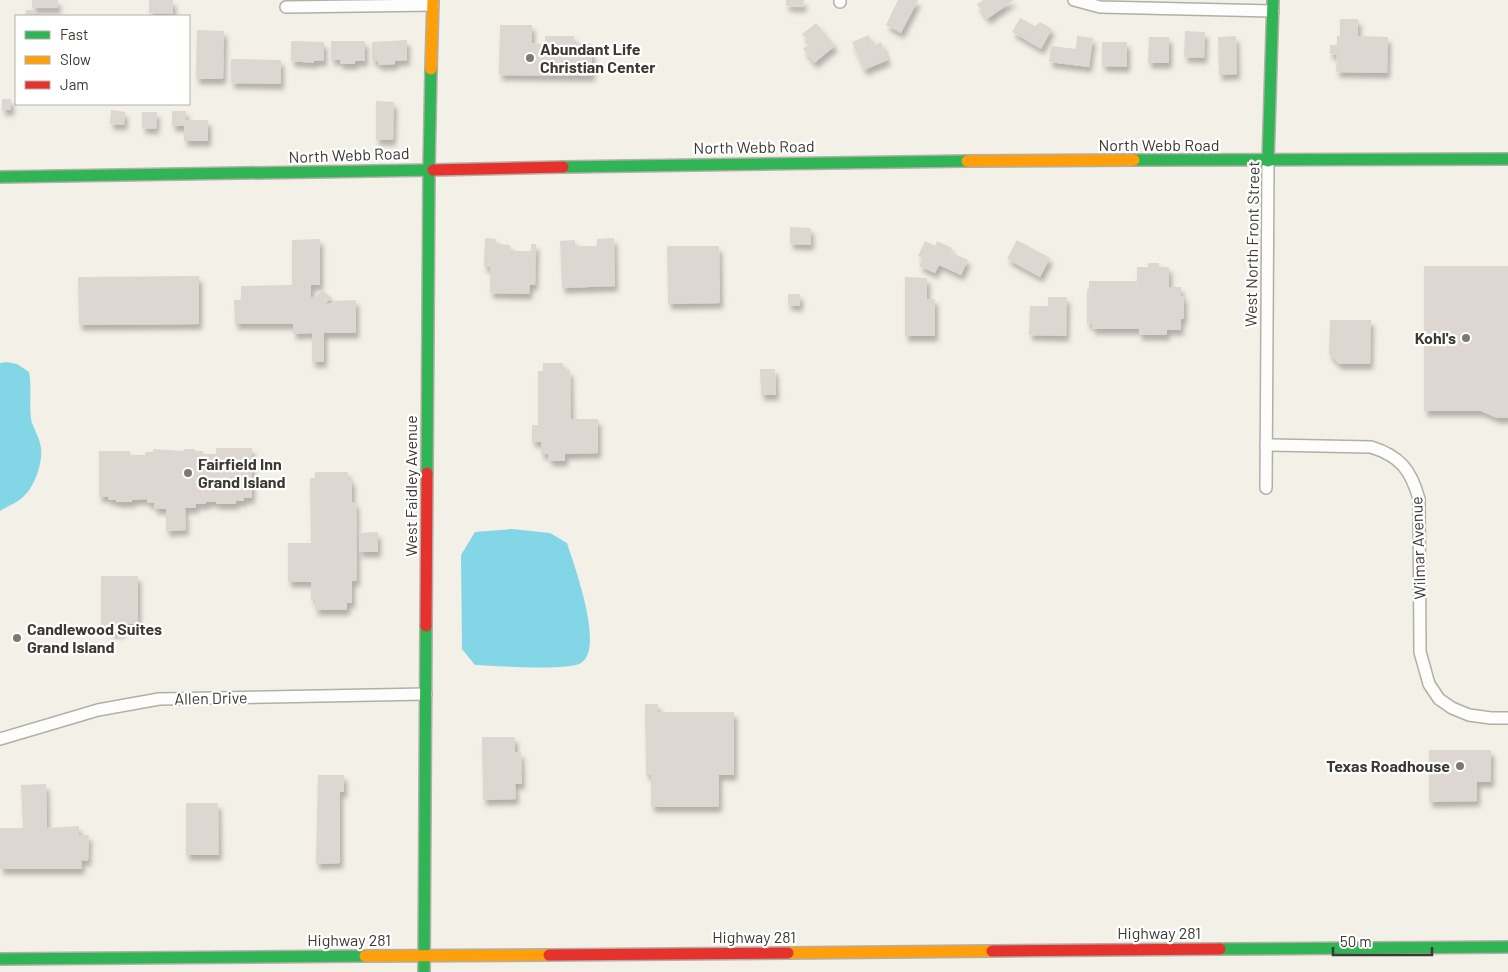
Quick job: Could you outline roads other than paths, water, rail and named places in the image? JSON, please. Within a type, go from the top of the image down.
[{"type":"main road","name":"West Faidley Avenue","points":[[424,972],[433,2]]},
{"type":"main road","name":"West North Front Street","points":[[1268,161],[1273,5]]},
{"type":"main road","name":"North Webb Road","points":[[0,177],[226,175],[430,169],[832,162],[1508,159]]},
{"type":"main road","name":"Highway 281","points":[[0,959],[1508,947]]},
{"type":"street","points":[[1074,0],[1100,7],[1273,5]]},
{"type":"street","points":[[286,7],[433,2]]},
{"type":"street","name":"West North Front Street","points":[[1266,488],[1268,161]]},
{"type":"street","name":"Wilmar Avenue","points":[[1266,445],[1371,447],[1387,452],[1399,460],[1414,482],[1419,499],[1420,652],[1429,684],[1439,699],[1452,708],[1469,715],[1508,718]]},
{"type":"street","name":"Allen Drive","points":[[0,739],[98,710],[159,699],[426,694]]},
{"type":"water","points":[[0,363],[17,364],[29,372],[31,419],[41,448],[41,461],[37,475],[27,493],[18,501],[0,511]]},
{"type":"water","points":[[512,529],[550,533],[567,543],[581,587],[589,624],[590,641],[588,654],[581,663],[561,667],[475,665],[462,649],[461,555],[475,532]]},
{"type":"place","name":"Abundant Life Christian Center","points":[[530,58]]},
{"type":"place","name":"Kohl's","points":[[1466,338]]},
{"type":"place","name":"Fairfield Inn Grand Island","points":[[188,473]]},
{"type":"place","name":"Candlewood Suites Grand Island","points":[[17,638]]},
{"type":"place","name":"Texas Roadhouse","points":[[1460,766]]}]
